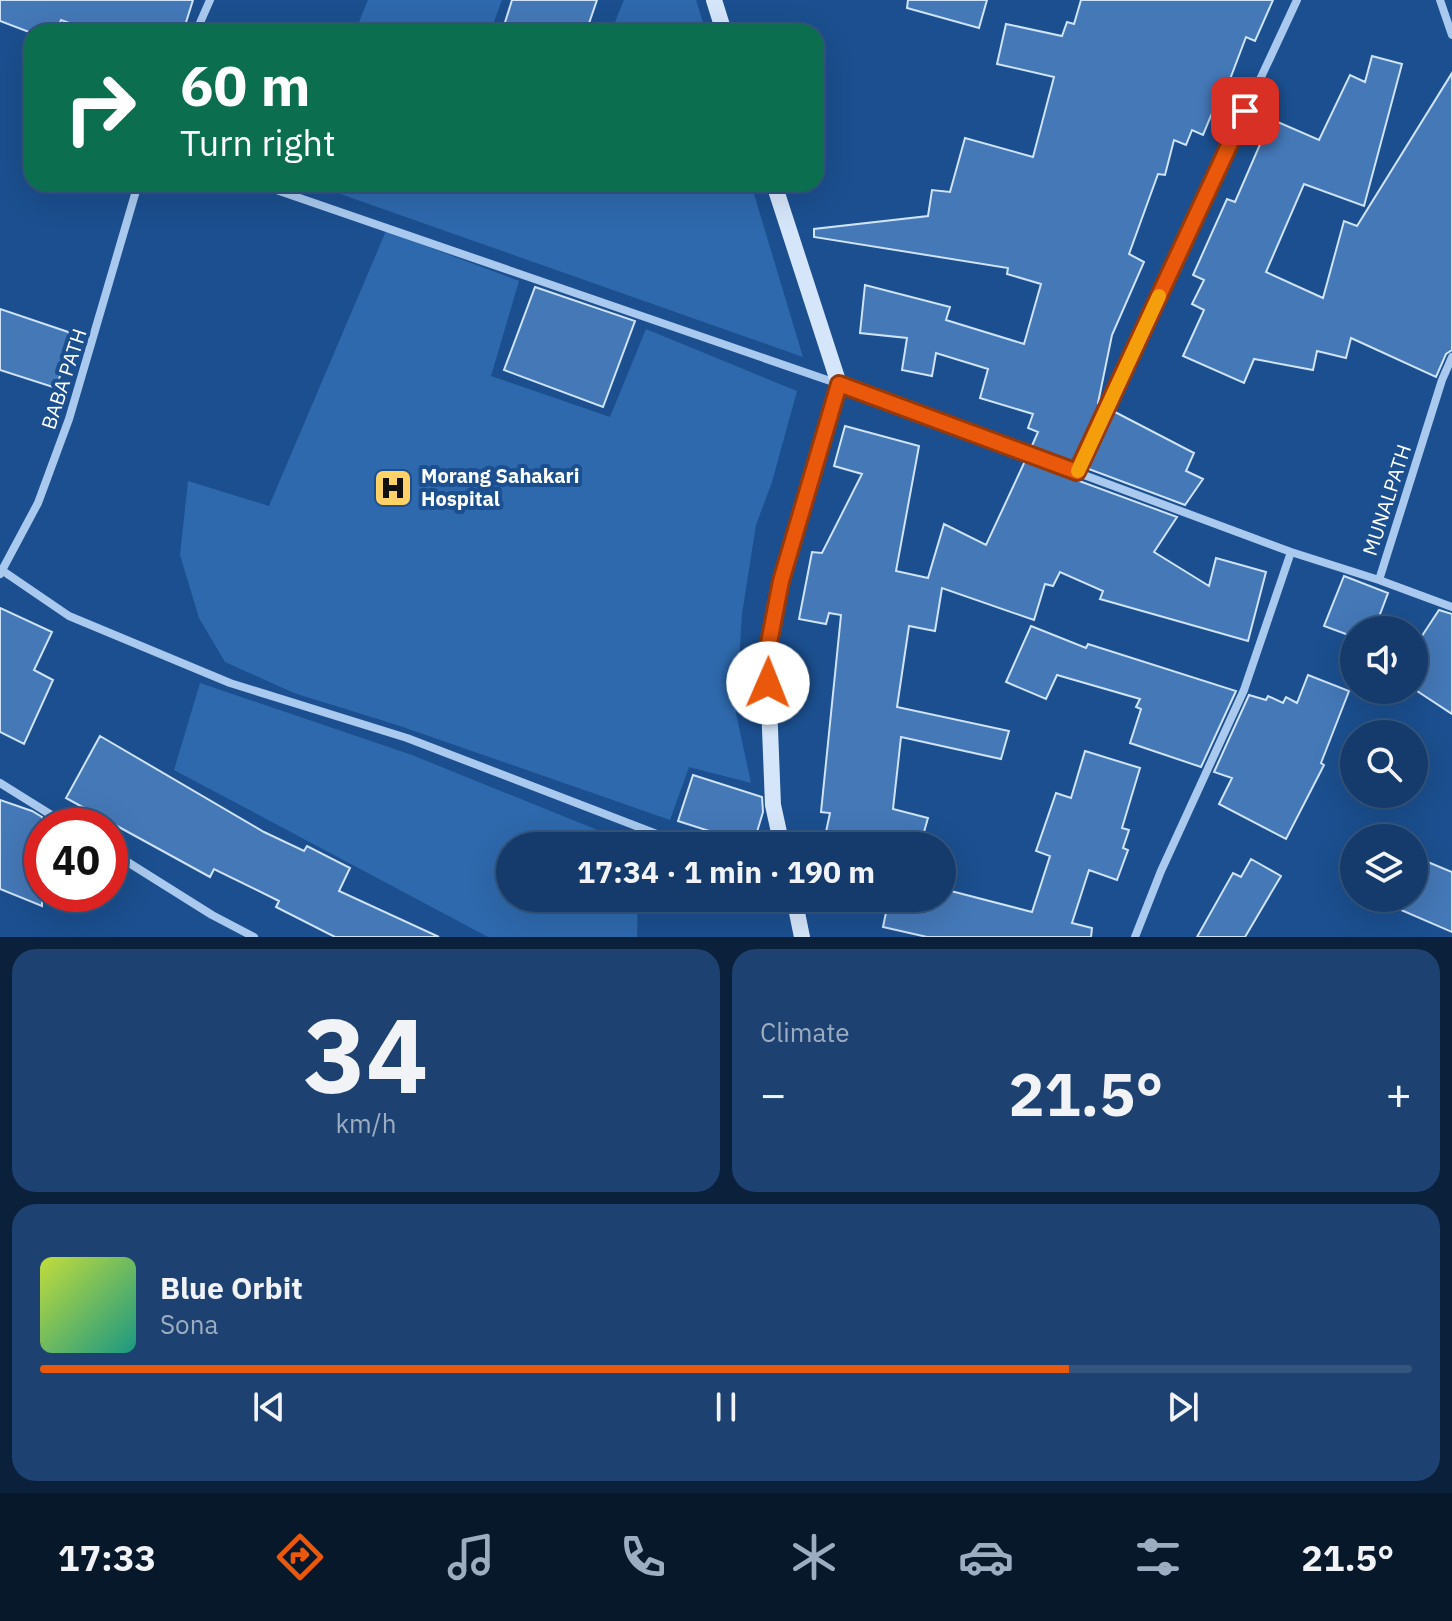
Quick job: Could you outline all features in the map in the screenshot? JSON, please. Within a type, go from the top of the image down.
[{"type":"street","points":[[200,24],[210,0]]},
{"type":"street","points":[[714,0],[722,24]]},
{"type":"street","points":[[1077,472],[1297,0]]},
{"type":"street","points":[[1440,0],[1452,35]]},
{"type":"street","name":"BABA PATH","points":[[2,573],[38,503],[69,419],[136,192]]},
{"type":"street","points":[[282,192],[839,384],[1291,552],[1379,580]]},
{"type":"street","points":[[777,192],[839,384],[781,581],[767,653],[773,805],[779,832]]},
{"type":"street","name":"MUNALPATH","points":[[1452,357],[1379,580],[1452,607]]},
{"type":"street","points":[[1442,380],[1452,384]]},
{"type":"street","points":[[1135,937],[1161,871],[1244,690],[1291,552]]},
{"type":"street","points":[[2,573],[69,616],[230,683],[407,738],[652,832]]},
{"type":"street","points":[[0,783],[40,808]]},
{"type":"street","points":[[128,862],[212,915],[254,937]]},
{"type":"street","points":[[797,912],[802,937]]},
{"type":"shaded area","points":[[368,0],[502,0],[493,24],[358,24]]},
{"type":"shaded area","points":[[624,0],[696,0],[704,24],[614,24]]},
{"type":"shaded area","points":[[335,192],[753,192],[803,357]]},
{"type":"shaded area","points":[[386,231],[519,281],[491,376],[610,417],[646,329],[797,391],[772,482],[756,525],[742,614],[736,713],[751,783],[689,767],[670,820],[400,726],[294,693],[225,662],[199,618],[180,555],[188,481],[269,506]]},
{"type":"shaded area","points":[[200,683],[412,755],[602,832],[496,832],[496,912],[638,912],[637,937],[488,937],[174,770]]},
{"type":"building","points":[[0,0],[193,0],[186,24],[72,24],[61,20],[59,24],[24,24],[24,30],[0,21]]},
{"type":"building","points":[[512,0],[597,0],[589,24],[504,24]]},
{"type":"building","points":[[908,0],[987,0],[979,28],[907,8]]},
{"type":"building","points":[[1081,0],[1273,0],[1255,41],[1246,37],[1224,95],[1220,94],[1203,135],[1192,130],[1186,145],[1174,140],[1165,175],[1158,174],[1129,254],[1144,262],[1112,335],[1098,403],[1101,404],[1073,464],[1031,448],[1038,432],[1028,428],[1033,414],[980,398],[988,369],[936,353],[932,376],[902,370],[907,338],[860,333],[865,285],[950,307],[946,320],[1024,344],[1041,284],[1007,274],[1008,268],[814,237],[814,229],[928,216],[932,190],[950,192],[965,138],[1033,157],[1054,77],[997,64],[1006,24],[1062,36],[1067,22],[1074,24]]},
{"type":"building","points":[[1372,56],[1402,64],[1364,206],[1304,184],[1266,272],[1323,298],[1344,221],[1357,226],[1452,73],[1452,350],[1446,354],[1436,377],[1351,338],[1346,358],[1317,351],[1313,370],[1254,359],[1244,383],[1183,356],[1204,310],[1192,304],[1204,280],[1193,275],[1227,199],[1235,202],[1271,119],[1319,140],[1350,75],[1365,82]]},
{"type":"building","points":[[535,287],[635,321],[603,407],[504,370]]},
{"type":"building","points":[[0,309],[74,334],[56,388],[0,370]]},
{"type":"building","points":[[1113,411],[1194,453],[1186,471],[1203,479],[1185,505],[1086,468]]},
{"type":"building","points":[[845,426],[919,446],[896,571],[928,578],[944,524],[986,545],[1025,461],[1177,517],[1154,552],[1209,586],[1216,558],[1266,572],[1248,641],[1100,599],[1103,591],[1060,572],[1053,586],[1045,584],[1034,620],[942,588],[935,631],[909,626],[897,707],[1009,731],[1001,759],[901,737],[893,809],[928,818],[924,832],[826,832],[830,813],[821,812],[841,615],[829,613],[826,624],[799,619],[812,552],[822,553],[862,474],[834,466]]},
{"type":"building","points":[[1344,576],[1388,593],[1379,616],[1340,616],[1340,632],[1324,626]]},
{"type":"building","points":[[0,608],[52,632],[34,670],[53,680],[24,744],[0,732]]},
{"type":"building","points":[[1439,610],[1452,614],[1452,714],[1428,698],[1428,627]]},
{"type":"building","points":[[1031,626],[1086,648],[1088,644],[1236,691],[1201,767],[1130,743],[1141,709],[1136,707],[1140,699],[1057,675],[1046,699],[1006,682]]},
{"type":"building","points":[[1308,675],[1340,687],[1340,704],[1344,704],[1321,763],[1324,765],[1286,839],[1219,804],[1232,778],[1214,772],[1249,695],[1266,700],[1268,696],[1283,703],[1286,697],[1297,703]]},
{"type":"building","points":[[100,736],[264,832],[304,851],[307,846],[350,868],[339,891],[439,937],[335,937],[276,907],[279,901],[214,869],[210,877],[128,832],[128,808],[84,808],[66,798]]},
{"type":"building","points":[[1085,751],[1140,768],[1122,828],[1129,830],[1123,848],[1128,850],[1117,880],[1089,870],[1072,923],[1092,928],[1091,937],[927,937],[883,927],[886,912],[956,912],[956,892],[1032,912],[1050,856],[1036,851],[1056,793],[1071,798]]},
{"type":"building","points":[[693,775],[762,797],[763,812],[757,832],[712,832],[678,821]]},
{"type":"building","points":[[0,800],[24,808],[24,899],[0,889]]},
{"type":"building","points":[[1251,859],[1281,876],[1245,937],[1197,937],[1233,873],[1241,877]]},
{"type":"building","points":[[1428,862],[1452,872],[1452,932],[1406,912],[1428,912]]},
{"type":"slow traffic","points":[[1078,471],[1159,296]]},
{"type":"place","name":"Morang Sahakari Hospital","points":[[393,488]]},
{"type":"route","points":[[768,683],[767,653],[781,581],[839,384],[1077,472],[1245,111]]}]
